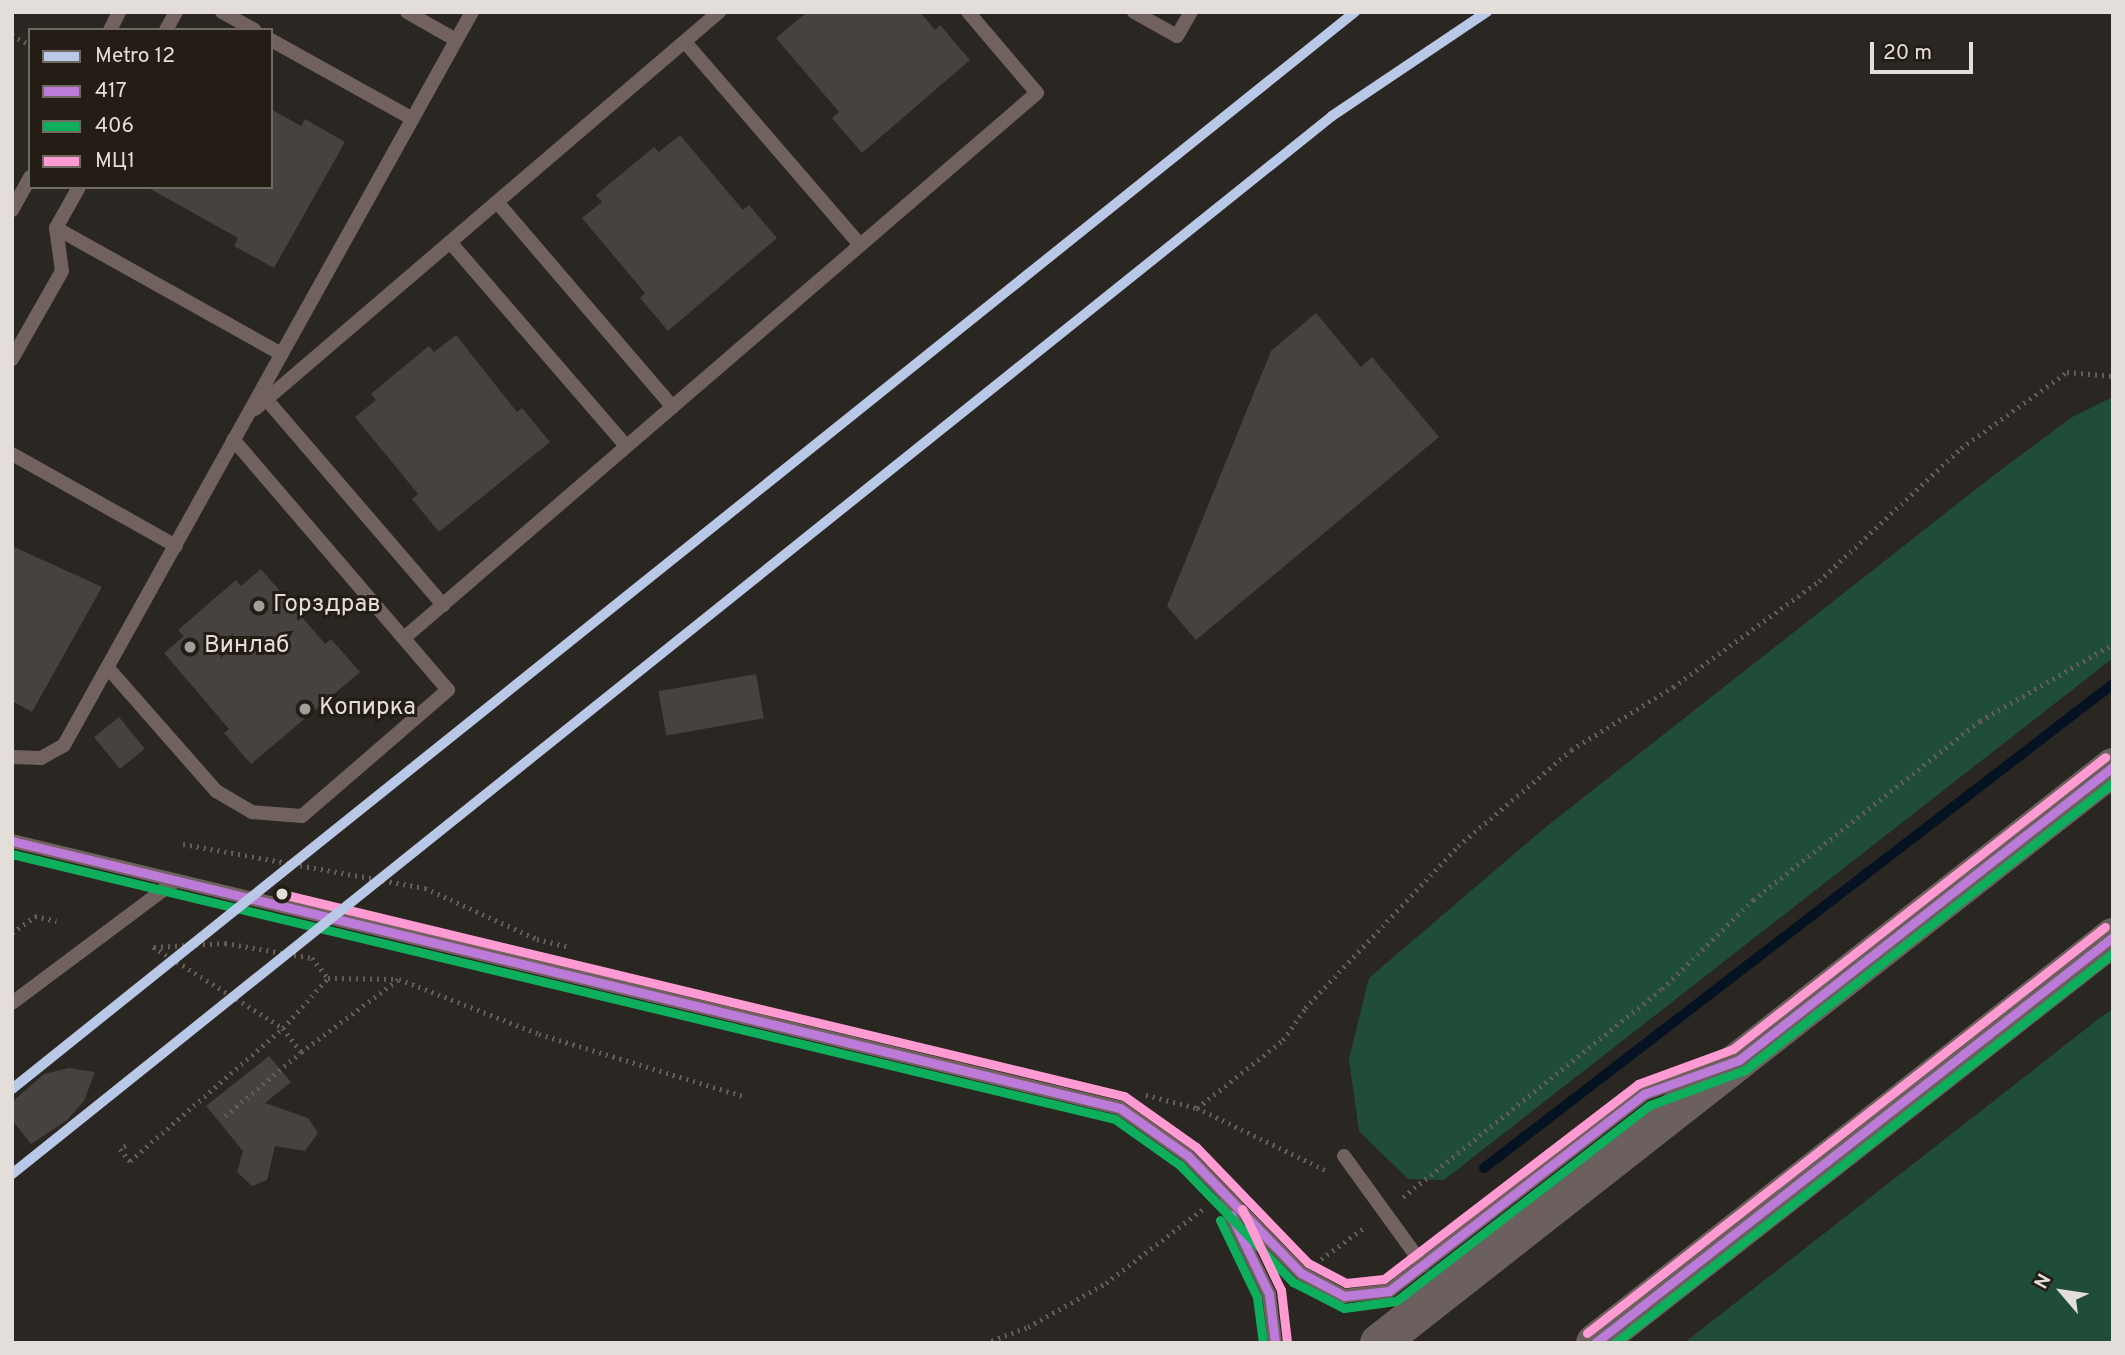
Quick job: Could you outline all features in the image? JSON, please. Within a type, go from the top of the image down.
[{"type":"highway","points":[[1379,1343],[2113,767]]},
{"type":"highway","points":[[1595,1343],[2113,937]]},
{"type":"lane","points":[[111,28],[119,12]]},
{"type":"lane","points":[[167,28],[176,12]]},
{"type":"lane","points":[[222,12],[250,28]]},
{"type":"lane","points":[[407,12],[456,40]]},
{"type":"lane","points":[[12,757],[41,758],[64,745],[472,12]]},
{"type":"lane","points":[[246,416],[719,12]]},
{"type":"lane","points":[[404,638],[1037,93],[968,12]]},
{"type":"lane","points":[[1134,12],[1177,36],[1191,12]]},
{"type":"lane","points":[[273,41],[413,119]]},
{"type":"lane","points":[[685,42],[860,245]]},
{"type":"lane","points":[[12,209],[28,181]]},
{"type":"lane","points":[[12,359],[62,271],[56,228],[78,189]]},
{"type":"lane","points":[[497,202],[673,407]]},
{"type":"lane","points":[[56,228],[281,354]]},
{"type":"lane","points":[[450,242],[626,446]]},
{"type":"lane","points":[[266,399],[443,605]]},
{"type":"lane","points":[[108,668],[216,791],[252,812],[303,816],[448,690],[233,439]]},
{"type":"lane","points":[[12,454],[176,546]]},
{"type":"lane","points":[[12,841],[1120,1108],[1188,1156],[1222,1195],[1301,1273],[1344,1296],[1389,1290],[1644,1094],[1739,1060]]},
{"type":"lane","points":[[12,1003],[175,881]]},
{"type":"lane","points":[[1344,1156],[1423,1265]]},
{"type":"lane","points":[[1222,1195],[1269,1294],[1275,1343]]},
{"type":"path","points":[[12,35],[28,44]]},
{"type":"path","points":[[1197,1108],[1283,1040],[1305,1008],[1458,846],[1571,750],[1674,687],[1819,581],[1961,448],[2067,372],[2113,376]]},
{"type":"path","points":[[1399,1200],[1662,989],[1754,901],[1980,721],[2113,644]]},
{"type":"path","points":[[183,844],[425,888]]},
{"type":"path","points":[[12,933],[35,916],[56,921]]},
{"type":"path","points":[[301,1052],[283,1028],[153,947],[225,943],[312,958],[328,978]]},
{"type":"path","points":[[125,1146],[120,1149],[130,1161],[283,1028],[328,978],[398,979],[540,1034],[746,1097]]},
{"type":"path","points":[[225,1116],[301,1052],[398,979]]},
{"type":"path","points":[[985,1343],[1028,1327],[1106,1283],[1222,1195]]},
{"type":"green space","points":[[2113,397],[2113,658],[1444,1180],[1408,1179],[1359,1131],[1349,1059],[1369,978],[1542,830],[1994,475],[2072,417]]},
{"type":"green space","points":[[2113,1009],[2113,1343],[1684,1343],[2101,1017]]},
{"type":"building","points":[[807,12],[920,12],[935,30],[940,25],[970,60],[862,153],[832,118],[839,112],[776,38]]},
{"type":"building","points":[[273,110],[301,126],[305,119],[345,142],[274,268],[234,246],[238,238],[151,189],[273,189]]},
{"type":"building","points":[[680,135],[743,210],[749,205],[777,238],[668,331],[640,298],[645,293],[582,218],[602,202],[596,195],[654,147],[659,152]]},
{"type":"building","points":[[1316,313],[1361,367],[1372,357],[1439,437],[1196,640],[1167,606],[1271,351]]},
{"type":"building","points":[[456,335],[517,412],[522,408],[550,442],[439,532],[412,499],[418,494],[355,417],[376,400],[371,394],[429,346],[434,352]]},
{"type":"building","points":[[12,546],[102,587],[32,712],[12,701]]},
{"type":"building","points":[[261,569],[325,644],[331,639],[360,672],[251,764],[224,733],[229,729],[164,653],[184,636],[178,630],[236,580],[241,586]]},
{"type":"building","points":[[756,674],[764,718],[666,736],[659,691]]},
{"type":"building","points":[[119,717],[145,749],[120,769],[94,737]]},
{"type":"building","points":[[269,1056],[291,1082],[265,1103],[308,1118],[318,1133],[305,1151],[275,1146],[267,1180],[252,1186],[237,1172],[243,1151],[206,1106]]},
{"type":"building","points":[[69,1068],[95,1072],[84,1101],[67,1120],[31,1144],[12,1120],[12,1102],[44,1074]]},
{"type":"waterway","points":[[1484,1168],[2113,684]]},
{"type":"metro line","name":"12","points":[[12,1089],[1355,12]]},
{"type":"metro line","name":"12","points":[[12,1174],[1332,116],[1487,12]]},
{"type":"transit line","name":"МЦ1","points":[[282,894],[1124,1096],[1196,1147],[1308,1263],[1346,1283],[1384,1279],[1638,1084],[1733,1049],[2105,757]]},
{"type":"transit line","name":"417","points":[[12,841],[1120,1108],[1188,1156],[1301,1273],[1344,1296],[1389,1291],[1644,1094],[1739,1060],[2113,767]]},
{"type":"transit line","name":"406","points":[[12,854],[1115,1119],[1180,1165],[1293,1282],[1344,1308],[1396,1301],[1650,1105],[1745,1070],[2113,783]]},
{"type":"transit line","name":"МЦ1","points":[[1587,1333],[2105,927]]},
{"type":"transit line","name":"417","points":[[1595,1343],[2113,937]]},
{"type":"transit line","name":"406","points":[[1615,1343],[2113,953]]},
{"type":"transit line","name":"МЦ1","points":[[1242,1209],[1281,1290],[1287,1342]]},
{"type":"transit line","name":"417","points":[[1231,1215],[1269,1294],[1275,1343]]},
{"type":"transit line","name":"406","points":[[1220,1220],[1257,1297],[1263,1343]]},
{"type":"place","name":"Горздрав","points":[[259,606]]},
{"type":"place","name":"Винлаб","points":[[190,647]]},
{"type":"place","name":"Копирка","points":[[305,709]]}]
